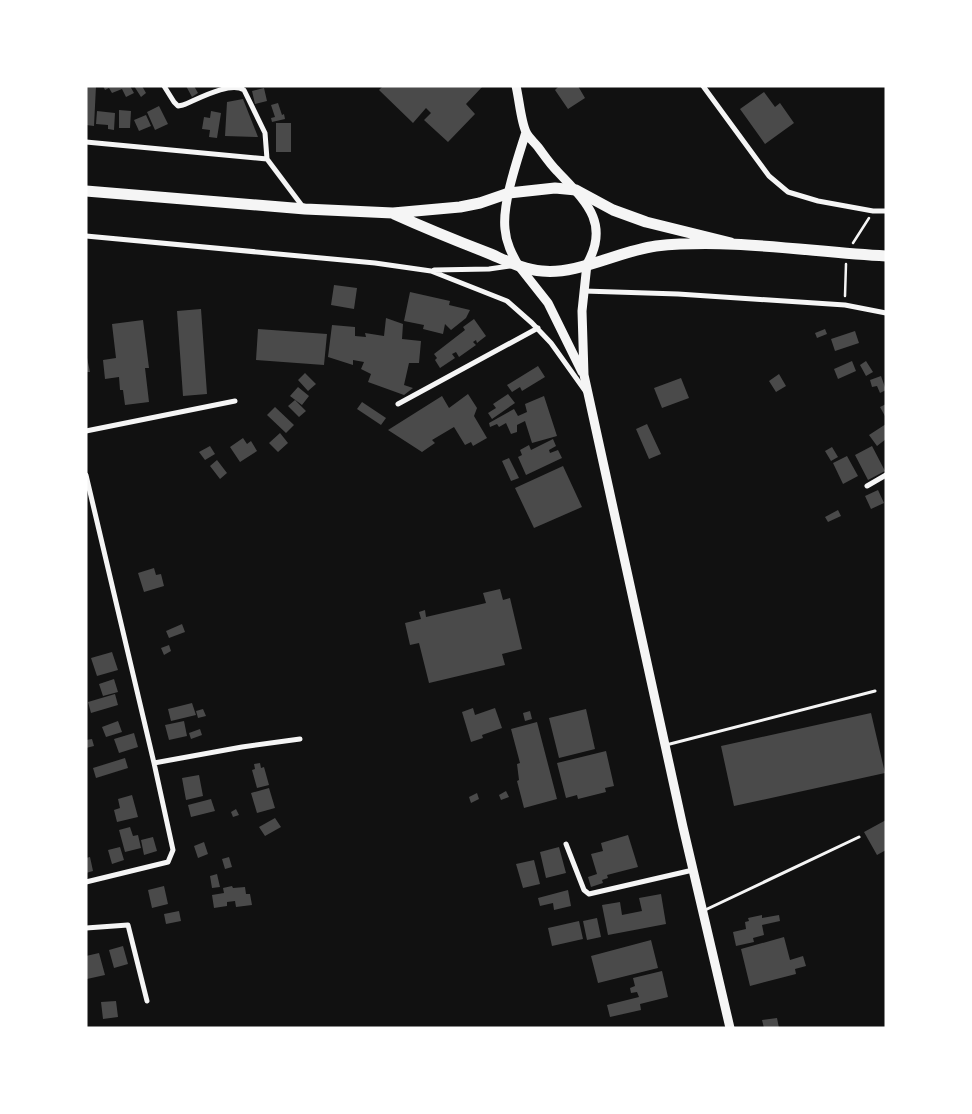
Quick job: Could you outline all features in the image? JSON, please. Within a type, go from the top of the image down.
[{"type":"highway","points":[[86,191],[305,209],[392,213],[460,207],[480,203],[509,193],[555,188],[576,190],[613,210],[646,222],[731,244]]},
{"type":"highway","points":[[392,213],[518,265],[541,271],[563,272],[656,246],[731,244],[886,256]]},
{"type":"street","points":[[164,86],[178,106],[228,87],[239,87],[244,90],[265,133],[268,159],[305,209]]},
{"type":"street","points":[[516,86],[526,132],[555,170],[587,203],[594,218],[596,235],[594,252],[587,264],[582,311],[584,374],[693,870],[730,1028]]},
{"type":"street","points":[[703,86],[769,176],[788,192],[818,201],[886,212]]},
{"type":"street","points":[[526,132],[505,212],[505,230],[509,249],[518,265],[548,303],[584,374]]},
{"type":"street","points":[[86,142],[268,159]]},
{"type":"street","points":[[86,236],[431,270],[489,269],[518,265]]},
{"type":"street","points":[[431,270],[507,301],[552,342],[589,396]]},
{"type":"street","points":[[584,291],[678,294],[845,305],[883,313],[886,319]]},
{"type":"street","points":[[398,404],[538,328]]},
{"type":"street","points":[[86,431],[235,402]]},
{"type":"street","points":[[86,475],[173,850],[168,862],[86,882]]},
{"type":"street","points":[[867,486],[886,475]]},
{"type":"street","points":[[154,763],[242,747],[300,739]]},
{"type":"street","points":[[566,844],[584,890],[589,894],[693,870]]},
{"type":"street","points":[[86,928],[128,925],[147,1001]]},
{"type":"lane","points":[[666,745],[875,691]]},
{"type":"lane","points":[[703,912],[859,837]]},
{"type":"building","points":[[86,86],[96,86],[94,126],[86,125]]},
{"type":"building","points":[[103,86],[130,86],[134,93],[126,97],[122,89],[112,93],[109,88],[105,90]]},
{"type":"building","points":[[134,86],[142,86],[146,93],[141,97]]},
{"type":"building","points":[[186,86],[194,86],[198,93],[192,97]]},
{"type":"building","points":[[383,86],[483,86],[466,104],[475,114],[448,142],[424,120],[431,113],[426,108],[413,123],[379,90]]},
{"type":"building","points":[[559,86],[578,86],[585,98],[568,109],[555,90]]},
{"type":"building","points":[[264,88],[267,101],[255,104],[252,91]]},
{"type":"building","points":[[764,92],[775,107],[780,103],[794,123],[765,144],[740,109]]},
{"type":"building","points":[[243,99],[258,137],[225,136],[227,102]]},
{"type":"building","points":[[278,103],[285,119],[272,122],[271,118],[275,117],[271,105]]},
{"type":"building","points":[[159,106],[168,124],[155,130],[147,112]]},
{"type":"building","points":[[119,110],[131,111],[130,128],[119,128]]},
{"type":"building","points":[[97,111],[115,113],[114,130],[108,129],[108,125],[96,124]]},
{"type":"building","points":[[211,111],[221,113],[217,138],[209,137],[210,130],[202,129],[204,117],[210,118]]},
{"type":"building","points":[[146,115],[151,126],[139,131],[134,120]]},
{"type":"building","points":[[276,123],[291,123],[291,152],[276,152]]},
{"type":"building","points":[[334,285],[357,288],[354,309],[331,305]]},
{"type":"building","points":[[410,292],[450,301],[449,305],[470,310],[466,318],[451,330],[445,324],[443,334],[423,329],[424,325],[404,321]]},
{"type":"building","points":[[201,309],[207,394],[183,396],[177,311]]},
{"type":"building","points":[[386,318],[403,324],[402,339],[421,341],[419,363],[409,363],[404,385],[413,388],[404,395],[368,382],[371,374],[361,369],[364,362],[353,360],[353,365],[328,357],[332,325],[355,327],[355,336],[366,337],[365,333],[384,336]]},
{"type":"building","points":[[474,319],[486,336],[477,343],[476,340],[473,342],[476,345],[459,357],[456,352],[452,354],[455,358],[440,368],[434,354],[465,330],[463,327]]},
{"type":"building","points":[[143,320],[149,368],[145,368],[149,402],[125,405],[123,390],[120,390],[119,377],[105,379],[103,360],[116,358],[112,324]]},
{"type":"building","points":[[258,329],[327,334],[324,365],[256,360]]},
{"type":"building","points":[[825,329],[827,334],[817,338],[815,333]]},
{"type":"building","points":[[855,331],[859,343],[835,351],[831,339]]},
{"type":"building","points":[[86,353],[90,372],[86,372]]},
{"type":"building","points":[[852,361],[856,371],[838,379],[834,369]]},
{"type":"building","points":[[866,361],[873,372],[866,376],[860,365]]},
{"type":"building","points":[[538,366],[545,377],[522,391],[520,387],[512,392],[507,385]]},
{"type":"building","points":[[305,373],[316,384],[308,391],[298,380]]},
{"type":"building","points":[[779,374],[786,386],[776,392],[769,381]]},
{"type":"building","points":[[881,376],[886,390],[880,393],[877,386],[872,387],[870,380]]},
{"type":"building","points":[[681,378],[689,398],[662,408],[654,388]]},
{"type":"building","points":[[298,387],[309,396],[302,405],[290,396]]},
{"type":"building","points":[[468,394],[477,408],[474,416],[487,438],[473,446],[471,442],[465,445],[454,427],[432,440],[435,443],[422,452],[388,430],[442,396],[449,408]]},
{"type":"building","points":[[508,394],[515,403],[492,419],[488,413],[496,408],[493,404]]},
{"type":"building","points":[[544,396],[557,436],[532,443],[525,421],[517,425],[517,432],[511,434],[506,423],[499,427],[497,424],[490,427],[489,423],[514,409],[518,416],[527,412],[525,404]]},
{"type":"building","points":[[295,400],[306,411],[299,417],[288,406]]},
{"type":"building","points":[[362,402],[386,418],[381,425],[357,409]]},
{"type":"building","points":[[886,404],[886,418],[880,407]]},
{"type":"building","points":[[275,407],[294,425],[286,433],[267,415]]},
{"type":"building","points":[[647,424],[661,454],[649,459],[636,429]]},
{"type":"building","points":[[886,424],[886,439],[877,446],[869,435]]},
{"type":"building","points":[[280,433],[288,443],[278,452],[269,443]]},
{"type":"building","points":[[243,438],[247,444],[251,441],[257,451],[240,462],[230,447]]},
{"type":"building","points":[[553,439],[556,446],[549,450],[550,453],[558,450],[562,458],[526,475],[518,457],[522,455],[520,450],[529,445],[531,450]]},
{"type":"building","points":[[210,446],[215,454],[205,460],[199,452]]},
{"type":"building","points":[[872,446],[885,471],[868,480],[855,455]]},
{"type":"building","points":[[832,447],[838,457],[831,461],[825,451]]},
{"type":"building","points":[[847,456],[858,476],[843,484],[833,463]]},
{"type":"building","points":[[509,458],[519,478],[511,481],[502,461]]},
{"type":"building","points":[[217,460],[227,473],[220,479],[210,466]]},
{"type":"building","points":[[563,466],[582,507],[534,528],[515,488]]},
{"type":"building","points":[[878,490],[884,503],[871,509],[865,496]]},
{"type":"building","points":[[838,510],[841,516],[828,522],[825,517]]},
{"type":"building","points":[[154,568],[156,575],[161,574],[164,586],[144,592],[138,573]]},
{"type":"building","points":[[500,589],[503,600],[510,598],[522,649],[502,654],[505,665],[429,683],[419,643],[410,645],[405,623],[421,619],[419,612],[425,610],[426,617],[486,603],[483,593]]},
{"type":"building","points":[[182,624],[185,632],[169,638],[166,631]]},
{"type":"building","points":[[169,645],[171,651],[164,655],[161,648]]},
{"type":"building","points":[[112,652],[118,670],[97,676],[91,658]]},
{"type":"building","points":[[114,679],[118,692],[103,696],[99,684]]},
{"type":"building","points":[[115,694],[118,705],[91,713],[88,702]]},
{"type":"building","points":[[192,703],[196,715],[171,721],[168,709]]},
{"type":"building","points":[[473,708],[475,715],[495,708],[502,728],[482,735],[483,738],[471,742],[462,712]]},
{"type":"building","points":[[203,709],[206,716],[198,718],[196,711]]},
{"type":"building","points":[[586,709],[595,749],[559,758],[549,718]]},
{"type":"building","points":[[530,711],[532,719],[525,721],[523,713]]},
{"type":"building","points":[[871,713],[885,773],[734,806],[721,746]]},
{"type":"building","points":[[118,721],[122,732],[106,737],[102,727]]},
{"type":"building","points":[[184,721],[187,736],[169,740],[165,725]]},
{"type":"building","points":[[537,722],[557,799],[524,808],[517,781],[519,780],[517,764],[520,763],[511,729]]},
{"type":"building","points":[[200,729],[202,735],[191,739],[189,733]]},
{"type":"building","points":[[134,733],[138,747],[119,753],[114,739]]},
{"type":"building","points":[[92,739],[94,746],[86,748],[86,740]]},
{"type":"building","points":[[606,751],[614,786],[605,788],[606,792],[578,799],[577,795],[566,798],[557,763]]},
{"type":"building","points":[[125,758],[128,768],[96,778],[93,768]]},
{"type":"building","points":[[260,763],[261,768],[264,767],[269,785],[257,788],[252,770],[255,769],[254,764]]},
{"type":"building","points":[[199,775],[203,796],[186,800],[182,778]]},
{"type":"building","points":[[269,788],[275,808],[257,813],[251,793]]},
{"type":"building","points":[[506,791],[509,797],[501,800],[499,795]]},
{"type":"building","points":[[477,793],[479,799],[471,803],[469,797]]},
{"type":"building","points":[[132,795],[138,817],[117,822],[114,810],[120,808],[118,799]]},
{"type":"building","points":[[211,799],[215,811],[191,817],[188,805]]},
{"type":"building","points":[[236,809],[239,815],[233,817],[231,812]]},
{"type":"building","points":[[275,818],[281,827],[265,836],[259,827]]},
{"type":"building","points":[[886,820],[886,850],[877,855],[864,832]]},
{"type":"building","points":[[130,827],[133,836],[138,835],[141,848],[125,852],[119,830]]},
{"type":"building","points":[[628,835],[638,867],[607,875],[608,878],[602,880],[603,883],[591,887],[588,877],[597,874],[591,854],[603,851],[601,843]]},
{"type":"building","points":[[153,837],[157,851],[144,855],[141,840]]},
{"type":"building","points":[[204,842],[208,854],[198,858],[194,846]]},
{"type":"building","points":[[120,847],[124,860],[112,864],[108,850]]},
{"type":"building","points":[[559,847],[566,873],[546,878],[540,852]]},
{"type":"building","points":[[90,857],[93,871],[86,873],[86,858]]},
{"type":"building","points":[[229,857],[232,867],[225,869],[222,859]]},
{"type":"building","points":[[534,860],[540,884],[523,888],[516,864]]},
{"type":"building","points":[[217,874],[220,887],[212,888],[210,876]]},
{"type":"building","points":[[164,886],[168,904],[152,908],[148,890]]},
{"type":"building","points":[[232,886],[233,888],[245,887],[246,894],[250,894],[252,905],[236,907],[235,901],[227,902],[227,906],[214,908],[212,895],[224,893],[223,888]]},
{"type":"building","points":[[568,890],[571,906],[554,910],[553,903],[540,906],[538,898]]},
{"type":"building","points":[[661,894],[666,924],[608,935],[602,905],[620,902],[622,915],[642,911],[639,898]]},
{"type":"building","points":[[179,911],[181,921],[166,924],[164,914]]},
{"type":"building","points":[[762,915],[762,918],[779,915],[780,921],[762,925],[764,935],[753,938],[754,942],[736,946],[733,932],[746,929],[745,922],[749,921],[748,918]]},
{"type":"building","points":[[597,918],[601,937],[587,940],[583,921]]},
{"type":"building","points":[[579,921],[583,939],[552,946],[548,928]]},
{"type":"building","points":[[784,937],[790,960],[803,956],[806,966],[795,969],[796,974],[750,986],[741,949]]},
{"type":"building","points":[[651,940],[658,968],[598,983],[591,956]]},
{"type":"building","points":[[123,946],[128,964],[114,968],[109,950]]},
{"type":"building","points":[[99,953],[105,975],[87,979],[86,956]]},
{"type":"building","points":[[662,971],[668,997],[640,1004],[641,1010],[610,1017],[607,1005],[639,997],[637,992],[631,993],[630,988],[635,986],[633,978]]},
{"type":"building","points":[[116,1001],[118,1017],[103,1019],[101,1002]]},
{"type":"building","points":[[777,1018],[779,1028],[764,1028],[762,1020]]}]
